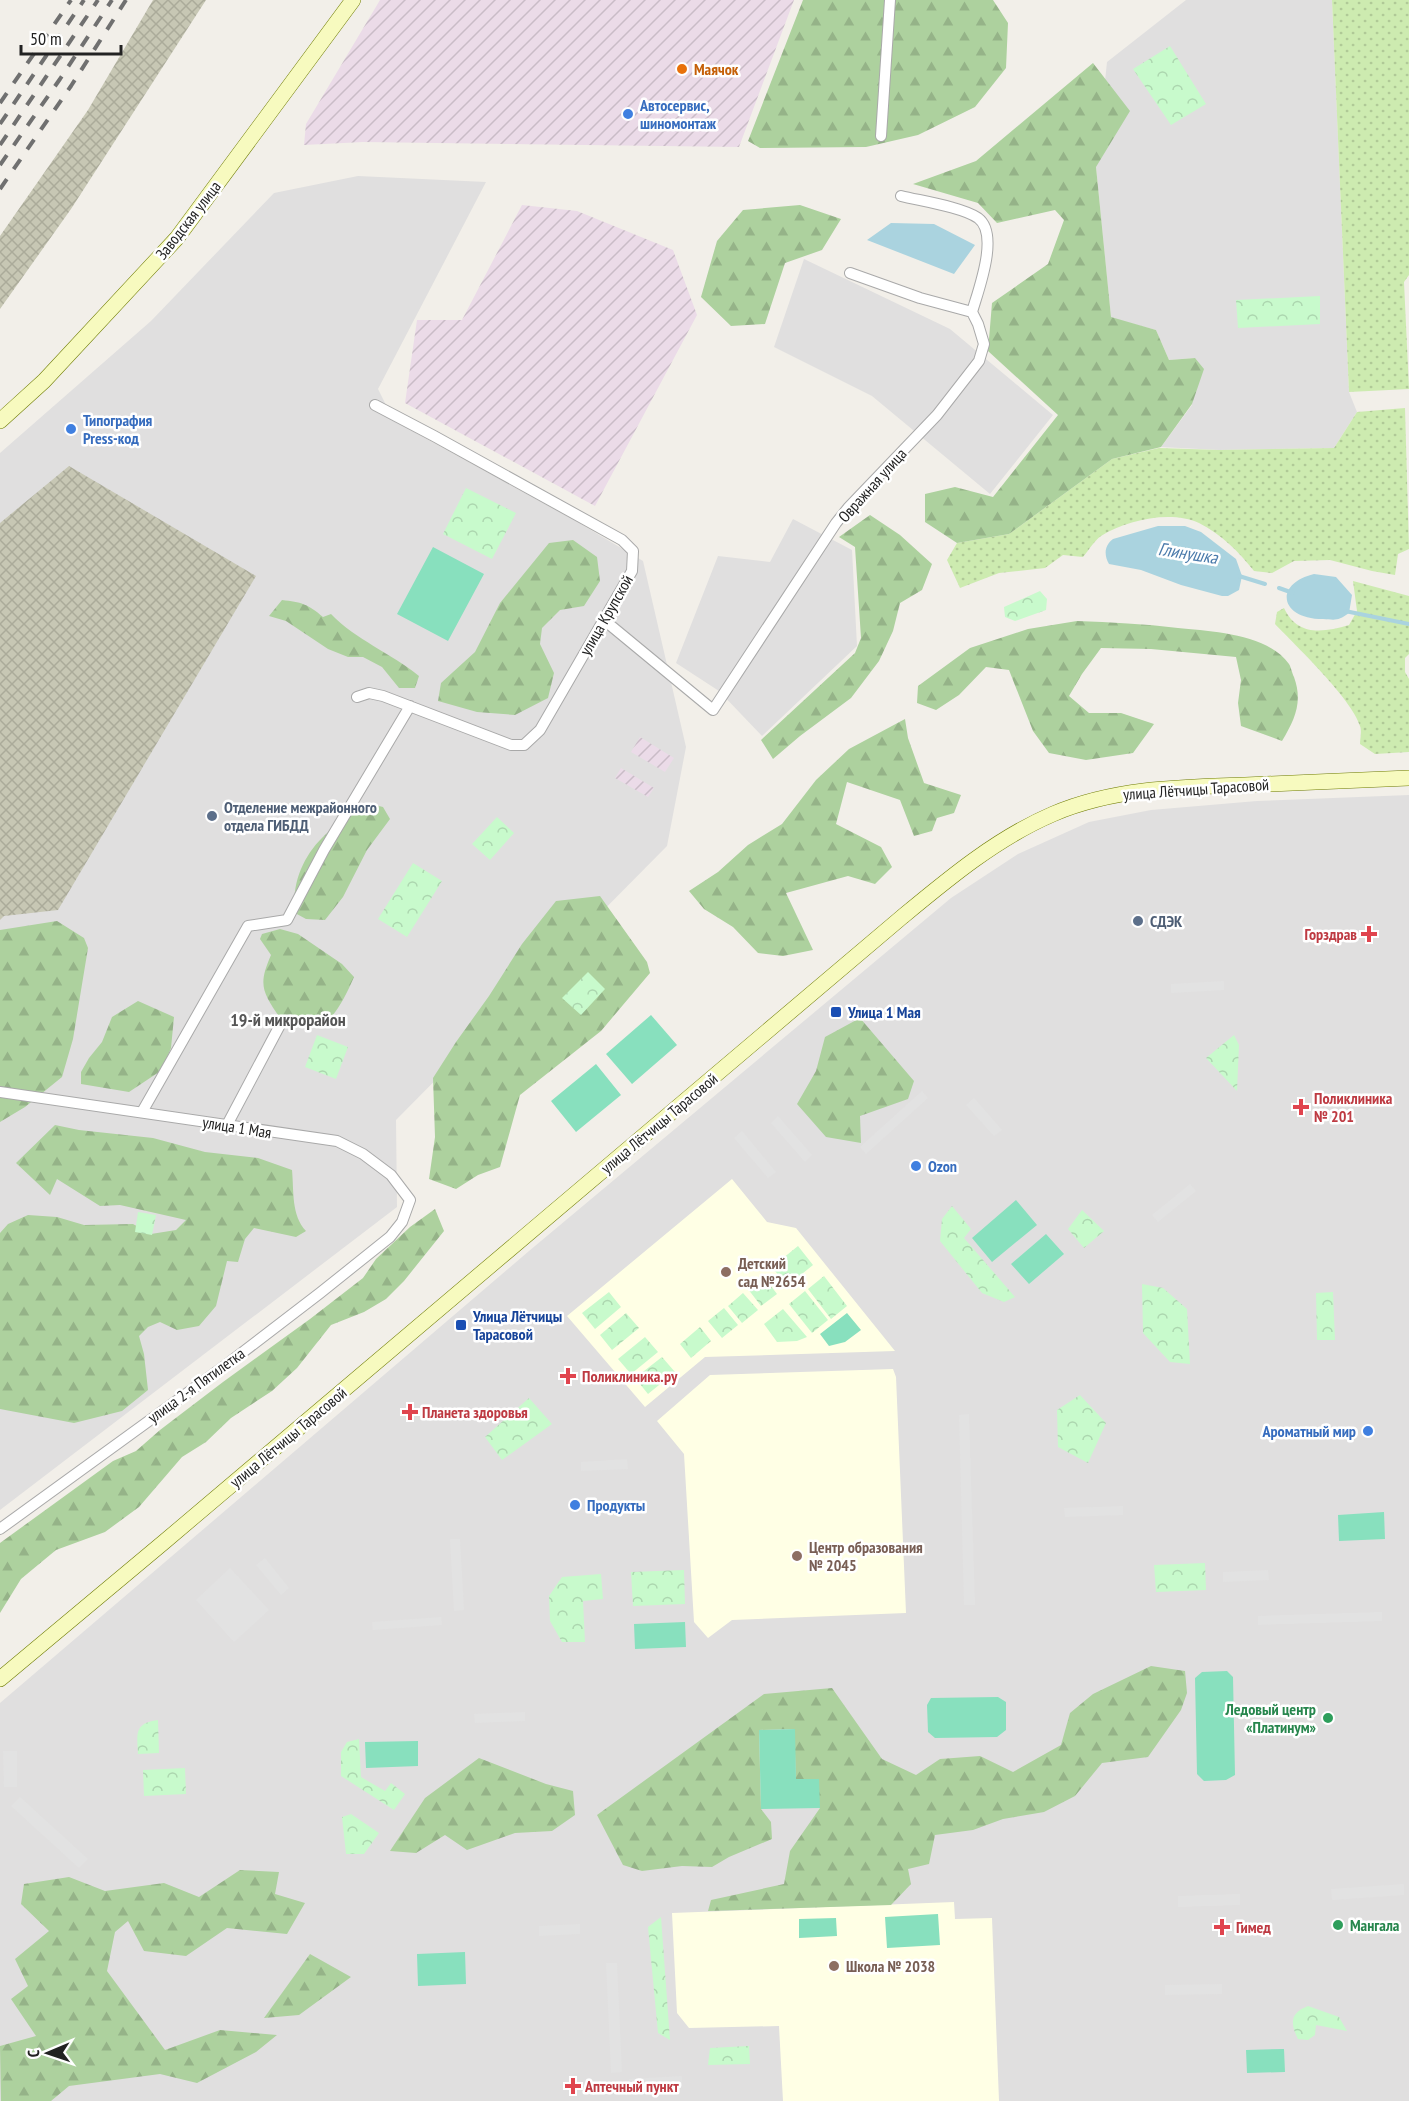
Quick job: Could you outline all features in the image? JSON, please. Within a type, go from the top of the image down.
[{"type":"main road","name":"Заводская улица","points":[[0,421],[44,381],[177,238],[353,0]]},
{"type":"main road","name":"улица Лётчицы Тарасовой","points":[[0,1678],[173,1535],[902,916],[990,848],[1055,813],[1124,793],[1170,788],[1409,778]]},
{"type":"street","points":[[881,136],[890,0]]},
{"type":"street","points":[[850,273],[920,298],[972,312],[989,242],[985,226],[976,217],[960,211],[901,196]]},
{"type":"street","name":"Овражная улица","points":[[603,620],[713,710],[836,523],[937,414],[979,361],[984,344],[972,312]]},
{"type":"street","name":"улица Крупской","points":[[357,698],[369,693],[383,696],[511,745],[524,745],[540,730],[632,571],[633,551],[622,540],[375,405]]},
{"type":"street","points":[[142,1112],[248,926],[287,920],[324,850],[410,706]]},
{"type":"street","points":[[226,1125],[280,1025]]},
{"type":"street","name":"улица 1 Мая","points":[[0,1092],[337,1141],[363,1154],[391,1175],[410,1200],[402,1222],[390,1237]]},
{"type":"street","name":"улица 2-я Пятилетка","points":[[0,1529],[230,1362],[390,1237]]},
{"type":"shaded area","points":[[153,0],[206,0],[71,209],[0,309],[0,236],[88,110]]},
{"type":"shaded area","points":[[380,0],[794,0],[739,147],[363,142],[304,145],[306,124]]},
{"type":"shaded area","points":[[1186,0],[1332,0],[1349,392],[1357,412],[1334,448],[1219,450],[1161,447],[1192,405],[1194,358],[1169,360],[1156,330],[1111,318],[1096,167],[1107,62]]},
{"type":"shaded area","points":[[358,176],[486,182],[378,389],[394,421],[574,520],[643,561],[686,747],[667,846],[396,1120],[397,1207],[0,1510],[0,453],[151,321],[274,193]]},
{"type":"shaded area","points":[[522,205],[577,211],[673,250],[697,315],[595,506],[405,403],[417,320],[462,320]]},
{"type":"shaded area","points":[[804,259],[950,329],[1053,415],[990,494],[872,396],[774,347]]},
{"type":"shaded area","points":[[69,466],[256,576],[58,910],[4,916],[0,920],[0,523]]},
{"type":"shaded area","points":[[793,519],[852,550],[857,646],[762,736],[719,691],[676,663],[718,556],[770,562]]},
{"type":"shaded area","points":[[640,737],[674,758],[665,772],[631,752]]},
{"type":"shaded area","points":[[621,768],[654,788],[648,797],[615,778]]},
{"type":"shaded area","points":[[1409,795],[1409,2101],[0,2101],[0,1703],[529,1251],[951,898],[1018,854],[1089,822],[1151,810],[1257,801]]},
{"type":"shaded area","points":[[1224,981],[1224,990],[1171,993],[1171,984]]},
{"type":"shaded area","points":[[922,1091],[928,1098],[866,1154],[860,1147]]},
{"type":"shaded area","points":[[974,1098],[1002,1130],[994,1136],[966,1105]]},
{"type":"shaded area","points":[[778,1116],[812,1155],[805,1162],[771,1123]]},
{"type":"shaded area","points":[[742,1131],[776,1172],[768,1178],[734,1138]]},
{"type":"shaded area","name":"Детский сад №2654","points":[[732,1179],[767,1222],[796,1228],[895,1351],[705,1357],[645,1407],[567,1316]]},
{"type":"shaded area","points":[[1190,1184],[1196,1191],[1158,1222],[1152,1215]]},
{"type":"shaded area","name":"Центр образования № 2045","points":[[893,1369],[896,1377],[906,1613],[732,1620],[708,1638],[694,1622],[684,1454],[657,1421],[710,1375]]},
{"type":"shaded area","points":[[969,1414],[975,1605],[964,1605],[959,1415]]},
{"type":"shaded area","points":[[627,1459],[628,1469],[581,1471],[581,1462]]},
{"type":"shaded area","points":[[1123,1506],[1123,1515],[1065,1517],[1064,1508]]},
{"type":"shaded area","points":[[450,1539],[460,1539],[464,1610],[454,1611]]},
{"type":"shaded area","points":[[265,1558],[289,1588],[281,1595],[256,1565]]},
{"type":"shaded area","points":[[230,1568],[269,1610],[234,1642],[196,1600]]},
{"type":"shaded area","points":[[1268,1570],[1269,1580],[1223,1582],[1223,1572]]},
{"type":"shaded area","points":[[1382,1612],[1382,1621],[1258,1625],[1258,1616]]},
{"type":"shaded area","points":[[441,1617],[442,1625],[373,1630],[372,1622]]},
{"type":"shaded area","points":[[525,1712],[525,1721],[475,1723],[474,1714]]},
{"type":"shaded area","points":[[3,1751],[17,1751],[17,1787],[4,1787]]},
{"type":"shaded area","points":[[20,1797],[88,1859],[79,1868],[11,1806]]},
{"type":"shaded area","points":[[1404,1884],[1404,1895],[1332,1900],[1331,1889]]},
{"type":"shaded area","points":[[1240,1894],[1240,1905],[1178,1907],[1178,1896]]},
{"type":"shaded area","name":"Школа № 2038","points":[[954,1902],[955,1919],[992,1918],[999,2101],[783,2101],[779,2026],[689,2028],[677,2013],[672,1913]]},
{"type":"shaded area","points":[[580,1924],[580,1934],[539,1936],[539,1926]]},
{"type":"shaded area","points":[[606,1963],[617,1963],[622,2072],[611,2073]]},
{"type":"shaded area","points":[[1222,1984],[1222,1994],[1165,1995],[1165,1985]]},
{"type":"shaded area","points":[[682,2076],[682,2086],[630,2089],[629,2079]]},
{"type":"green space","points":[[803,0],[993,0],[1008,23],[1006,68],[975,107],[918,135],[866,147],[760,148],[748,141]]},
{"type":"green space","points":[[1332,0],[1409,0],[1409,275],[1404,282],[1409,389],[1349,392]]},
{"type":"green space","points":[[1170,46],[1206,104],[1171,125],[1133,69]]},
{"type":"green space","points":[[1093,63],[1130,111],[1096,167],[1111,317],[1156,330],[1169,360],[1195,358],[1204,369],[1192,404],[1161,447],[1112,459],[1009,534],[957,543],[925,522],[925,494],[955,487],[993,497],[1058,415],[988,351],[992,303],[1048,264],[1064,220],[1055,210],[997,223],[978,203],[913,184],[976,161]]},
{"type":"green space","points":[[800,205],[841,219],[822,250],[785,263],[765,324],[731,326],[701,297],[717,241],[743,210]]},
{"type":"green space","points":[[1320,296],[1320,324],[1238,328],[1236,300]]},
{"type":"green space","points":[[1405,408],[1409,549],[1398,554],[1395,575],[1330,560],[1294,561],[1272,573],[1254,571],[1236,550],[1215,532],[1199,523],[1175,517],[1136,521],[1111,530],[1098,538],[1083,557],[1063,555],[1045,568],[999,573],[960,588],[947,560],[957,543],[1009,534],[1112,459],[1159,448],[1219,450],[1334,448],[1357,412]]},
{"type":"green space","points":[[466,488],[516,513],[492,559],[443,534]]},
{"type":"green space","points":[[870,515],[900,535],[932,564],[922,590],[900,603],[893,631],[879,661],[851,698],[773,759],[761,740],[855,653],[861,638],[855,547],[839,537]]},
{"type":"green space","points":[[573,540],[597,557],[600,581],[584,606],[560,610],[542,628],[540,644],[554,673],[548,698],[515,715],[477,712],[438,701],[441,683],[475,652],[500,603],[549,543]]},
{"type":"green space","points":[[433,547],[484,574],[448,641],[397,614]]},
{"type":"green space","points":[[1353,581],[1409,596],[1409,654],[1405,658],[1405,672],[1409,679],[1409,752],[1375,754],[1360,744],[1360,726],[1346,702],[1275,624],[1277,612],[1284,608],[1289,617],[1303,628],[1320,631],[1349,625],[1357,611]]},
{"type":"green space","points":[[1040,591],[1047,599],[1046,610],[1015,621],[1005,617],[1004,607]]},
{"type":"green space","points":[[282,600],[304,604],[323,617],[331,614],[362,639],[419,676],[415,688],[399,688],[382,667],[363,657],[348,657],[328,649],[286,621],[269,616]]},
{"type":"green space","points":[[1077,621],[1140,624],[1222,633],[1253,640],[1267,646],[1280,654],[1289,664],[1297,686],[1298,702],[1291,725],[1282,741],[1241,726],[1238,703],[1241,680],[1236,657],[1151,649],[1101,648],[1069,696],[1089,713],[1121,713],[1154,724],[1133,753],[1086,760],[1049,753],[1033,731],[1009,670],[986,667],[959,695],[936,710],[917,703],[918,686],[970,648],[1028,629]]},
{"type":"green space","points":[[905,719],[908,738],[924,783],[961,795],[954,813],[937,818],[932,831],[914,836],[900,800],[847,782],[836,824],[881,847],[892,867],[875,884],[848,876],[786,893],[813,950],[783,956],[758,953],[733,927],[704,909],[689,891],[718,872],[748,845],[782,824],[816,780],[849,749]]},
{"type":"green space","points":[[367,803],[383,807],[390,819],[367,850],[343,897],[325,920],[306,919],[295,913],[297,880],[305,860],[318,842],[331,830]]},
{"type":"green space","points":[[497,817],[514,833],[490,860],[472,844]]},
{"type":"green space","points":[[413,863],[442,881],[407,937],[378,919]]},
{"type":"green space","points":[[600,896],[647,962],[650,973],[601,1031],[520,1095],[500,1167],[478,1175],[456,1189],[429,1179],[435,1137],[433,1078],[522,944],[556,901]]},
{"type":"green space","points":[[57,921],[84,938],[88,948],[73,1039],[62,1077],[25,1107],[0,1122],[0,930]]},
{"type":"green space","points":[[280,929],[298,934],[342,964],[354,977],[345,997],[323,1026],[280,1018],[269,1001],[263,981],[271,955],[260,939],[262,934]]},
{"type":"green space","points":[[588,972],[605,989],[581,1015],[562,998]]},
{"type":"green space","points":[[138,1001],[174,1017],[171,1048],[162,1070],[129,1092],[81,1084],[81,1072],[102,1042],[112,1017]]},
{"type":"green space","points":[[651,1015],[677,1045],[632,1084],[606,1054]]},
{"type":"green space","points":[[860,1018],[914,1081],[908,1099],[860,1116],[861,1143],[826,1137],[797,1104],[816,1071],[825,1037]]},
{"type":"green space","points":[[317,1035],[348,1047],[336,1079],[305,1067]]},
{"type":"green space","points":[[1234,1035],[1239,1045],[1237,1091],[1206,1058]]},
{"type":"green space","points":[[596,1064],[621,1095],[576,1132],[551,1101]]},
{"type":"green space","points":[[55,1125],[79,1130],[153,1138],[205,1152],[258,1158],[292,1170],[296,1210],[301,1225],[306,1231],[296,1237],[254,1228],[245,1239],[238,1262],[227,1261],[216,1306],[199,1326],[177,1330],[160,1322],[148,1327],[139,1336],[144,1354],[148,1390],[122,1411],[74,1423],[0,1409],[0,1233],[8,1224],[28,1215],[57,1217],[84,1225],[133,1224],[151,1234],[176,1230],[186,1220],[120,1205],[100,1206],[57,1179],[50,1195],[16,1163]]},
{"type":"green space","points":[[1016,1200],[1037,1225],[992,1262],[972,1238]]},
{"type":"green space","points":[[952,1206],[971,1229],[964,1238],[1015,1297],[1004,1302],[982,1293],[940,1241],[942,1219]]},
{"type":"green space","points":[[435,1209],[444,1231],[404,1281],[386,1299],[364,1312],[331,1325],[297,1368],[272,1391],[231,1418],[206,1442],[182,1457],[139,1507],[105,1532],[56,1550],[21,1579],[0,1613],[0,1543],[113,1461],[136,1451],[223,1382],[310,1319],[363,1278],[376,1259],[410,1227]]},
{"type":"green space","points":[[1082,1210],[1104,1231],[1084,1248],[1068,1229]]},
{"type":"green space","points":[[138,1212],[156,1215],[152,1235],[135,1232]]},
{"type":"green space","points":[[1046,1234],[1064,1254],[1029,1284],[1011,1264]]},
{"type":"green space","points":[[798,1246],[813,1265],[787,1286],[772,1267]]},
{"type":"green space","points":[[824,1276],[847,1306],[831,1319],[808,1289]]},
{"type":"green space","points":[[764,1277],[777,1294],[761,1306],[748,1289]]},
{"type":"green space","points":[[1142,1284],[1163,1288],[1187,1309],[1190,1364],[1170,1362],[1143,1333]]},
{"type":"green space","points":[[805,1291],[828,1320],[812,1333],[789,1304]]},
{"type":"green space","points":[[609,1292],[621,1307],[595,1329],[582,1313]]},
{"type":"green space","points":[[1333,1292],[1335,1340],[1317,1340],[1316,1293]]},
{"type":"green space","points":[[743,1293],[758,1310],[742,1323],[728,1306]]},
{"type":"green space","points":[[724,1308],[738,1325],[722,1338],[708,1321]]},
{"type":"green space","points":[[783,1309],[807,1337],[797,1341],[777,1342],[764,1324]]},
{"type":"green space","points":[[626,1313],[639,1328],[612,1350],[600,1335]]},
{"type":"green space","points":[[847,1313],[861,1330],[845,1342],[829,1346],[820,1334]]},
{"type":"green space","points":[[700,1327],[711,1341],[691,1358],[680,1344]]},
{"type":"green space","points":[[645,1337],[658,1352],[631,1374],[618,1359]]},
{"type":"green space","points":[[662,1357],[675,1372],[648,1394],[635,1378]]},
{"type":"green space","points":[[1080,1395],[1106,1423],[1088,1463],[1058,1447],[1057,1410]]},
{"type":"green space","points":[[529,1398],[552,1424],[502,1460],[485,1437]]},
{"type":"green space","points":[[1384,1512],[1385,1539],[1339,1541],[1338,1515]]},
{"type":"green space","points":[[1205,1563],[1206,1590],[1156,1592],[1154,1565]]},
{"type":"green space","points":[[684,1570],[685,1604],[633,1606],[631,1572]]},
{"type":"green space","points":[[601,1574],[603,1599],[583,1601],[585,1642],[562,1642],[550,1621],[549,1596],[562,1577]]},
{"type":"green space","points":[[685,1622],[686,1647],[635,1649],[634,1624]]},
{"type":"green space","points":[[1151,1666],[1185,1671],[1187,1693],[1181,1710],[1148,1757],[1102,1763],[1075,1796],[1044,1812],[1003,1819],[973,1830],[935,1835],[929,1864],[908,1869],[911,1884],[891,1905],[708,1911],[711,1900],[784,1884],[790,1851],[820,1808],[796,1779],[794,1729],[759,1730],[761,1809],[771,1822],[772,1839],[729,1857],[712,1867],[682,1866],[642,1871],[623,1865],[597,1815],[764,1694],[832,1688],[882,1759],[916,1775],[940,1759],[980,1756],[1013,1772],[1061,1745],[1070,1713],[1093,1694]]},
{"type":"green space","points":[[1227,1671],[1233,1677],[1235,1775],[1226,1780],[1204,1781],[1197,1774],[1195,1678],[1202,1672]]},
{"type":"green space","points":[[998,1697],[1006,1702],[1006,1730],[997,1737],[935,1738],[928,1732],[927,1705],[931,1698]]},
{"type":"green space","points":[[158,1720],[159,1753],[138,1754],[138,1735],[141,1727]]},
{"type":"green space","points":[[795,1729],[796,1779],[819,1779],[820,1808],[761,1809],[759,1730]]},
{"type":"green space","points":[[359,1739],[361,1777],[385,1791],[391,1783],[405,1794],[394,1810],[341,1776],[341,1752],[347,1742]]},
{"type":"green space","points":[[418,1741],[418,1766],[366,1768],[365,1742]]},
{"type":"green space","points":[[479,1758],[546,1784],[573,1791],[575,1815],[552,1831],[515,1833],[467,1850],[445,1835],[416,1853],[390,1851],[425,1798]]},
{"type":"green space","points":[[185,1768],[186,1794],[144,1796],[143,1770]]},
{"type":"green space","points":[[351,1814],[379,1833],[364,1854],[346,1854],[342,1817]]},
{"type":"green space","points":[[240,1870],[279,1872],[275,1894],[305,1903],[287,1934],[227,1928],[186,1956],[144,1951],[128,1921],[115,1932],[107,1971],[165,2050],[220,2030],[277,2035],[256,2052],[197,2083],[160,2074],[69,2086],[51,2101],[1,2101],[0,2046],[36,2036],[11,1999],[28,1986],[15,1959],[49,1931],[21,1904],[24,1884],[69,1877],[105,1891],[164,1883],[199,1897]]},
{"type":"green space","points":[[938,1914],[940,1945],[887,1948],[885,1917]]},
{"type":"green space","points":[[661,1917],[670,2040],[658,2033],[648,1927]]},
{"type":"green space","points":[[836,1918],[837,1936],[799,1938],[799,1919]]},
{"type":"green space","points":[[465,1952],[466,1984],[418,1986],[417,1954]]},
{"type":"green space","points":[[310,1954],[351,1977],[299,2015],[264,2018]]},
{"type":"green space","points":[[1308,2006],[1339,2017],[1347,2031],[1316,2025],[1315,2035],[1308,2040],[1298,2039],[1293,2019],[1298,2012]]},
{"type":"green space","points":[[749,2046],[750,2064],[708,2065],[710,2048]]},
{"type":"green space","points":[[1284,2049],[1285,2072],[1247,2073],[1246,2050]]},
{"type":"water","points":[[891,223],[934,224],[975,245],[954,274],[867,240]]},
{"type":"water","points":[[1158,526],[1185,526],[1201,532],[1236,559],[1242,576],[1239,590],[1228,596],[1222,596],[1181,585],[1141,570],[1109,564],[1106,551],[1113,539]]},
{"type":"water","points":[[1314,574],[1336,577],[1352,595],[1349,613],[1337,619],[1323,619],[1298,613],[1290,607],[1287,593],[1292,585]]},
{"type":"waterway","name":"Глинушка","points":[[1239,576],[1265,584]]},
{"type":"waterway","name":"Глинушка","points":[[1279,588],[1293,593]]},
{"type":"waterway","name":"Глинушка","points":[[1345,611],[1409,624]]},
{"type":"railway","points":[[0,103],[71,0]]},
{"type":"railway","points":[[0,124],[84,0]]},
{"type":"railway","points":[[0,145],[98,0]]},
{"type":"railway","points":[[0,165],[112,0]]},
{"type":"railway","points":[[0,189],[71,86],[126,0]]},
{"type":"place","name":"Маячок","points":[[682,69]]},
{"type":"place","name":"Автосервис, шиномонтаж","points":[[628,114]]},
{"type":"place","name":"Типография Press-код","points":[[71,429]]},
{"type":"place","name":"Отделение межрайонного отдела ГИБДД","points":[[212,816]]},
{"type":"place","name":"СДЭК","points":[[1138,921]]},
{"type":"place","name":"Горздрав","points":[[1369,934]]},
{"type":"place","name":"Улица 1 Мая","points":[[836,1012]]},
{"type":"place","name":"Поликлиника № 201","points":[[1301,1107]]},
{"type":"place","name":"Ozon","points":[[916,1166]]},
{"type":"place","name":"Детский сад №2654","points":[[726,1272]]},
{"type":"place","name":"Улица Лётчицы Тарасовой","points":[[461,1325]]},
{"type":"place","name":"Поликлиника.ру","points":[[568,1376]]},
{"type":"place","name":"Планета здоровья","points":[[410,1412]]},
{"type":"place","name":"Ароматный мир","points":[[1368,1431]]},
{"type":"place","name":"Продукты","points":[[575,1505]]},
{"type":"place","name":"Центр образования № 2045","points":[[797,1556]]},
{"type":"place","name":"Ледовый центр «Платинум»","points":[[1328,1718]]},
{"type":"place","name":"Мангала","points":[[1338,1925]]},
{"type":"place","name":"Гимед","points":[[1222,1927]]},
{"type":"place","name":"Школа № 2038","points":[[834,1966]]},
{"type":"place","name":"Аптечный пункт","points":[[573,2086]]},
{"type":"district","name":"19-й микрорайон","points":[[288,1019]]}]
